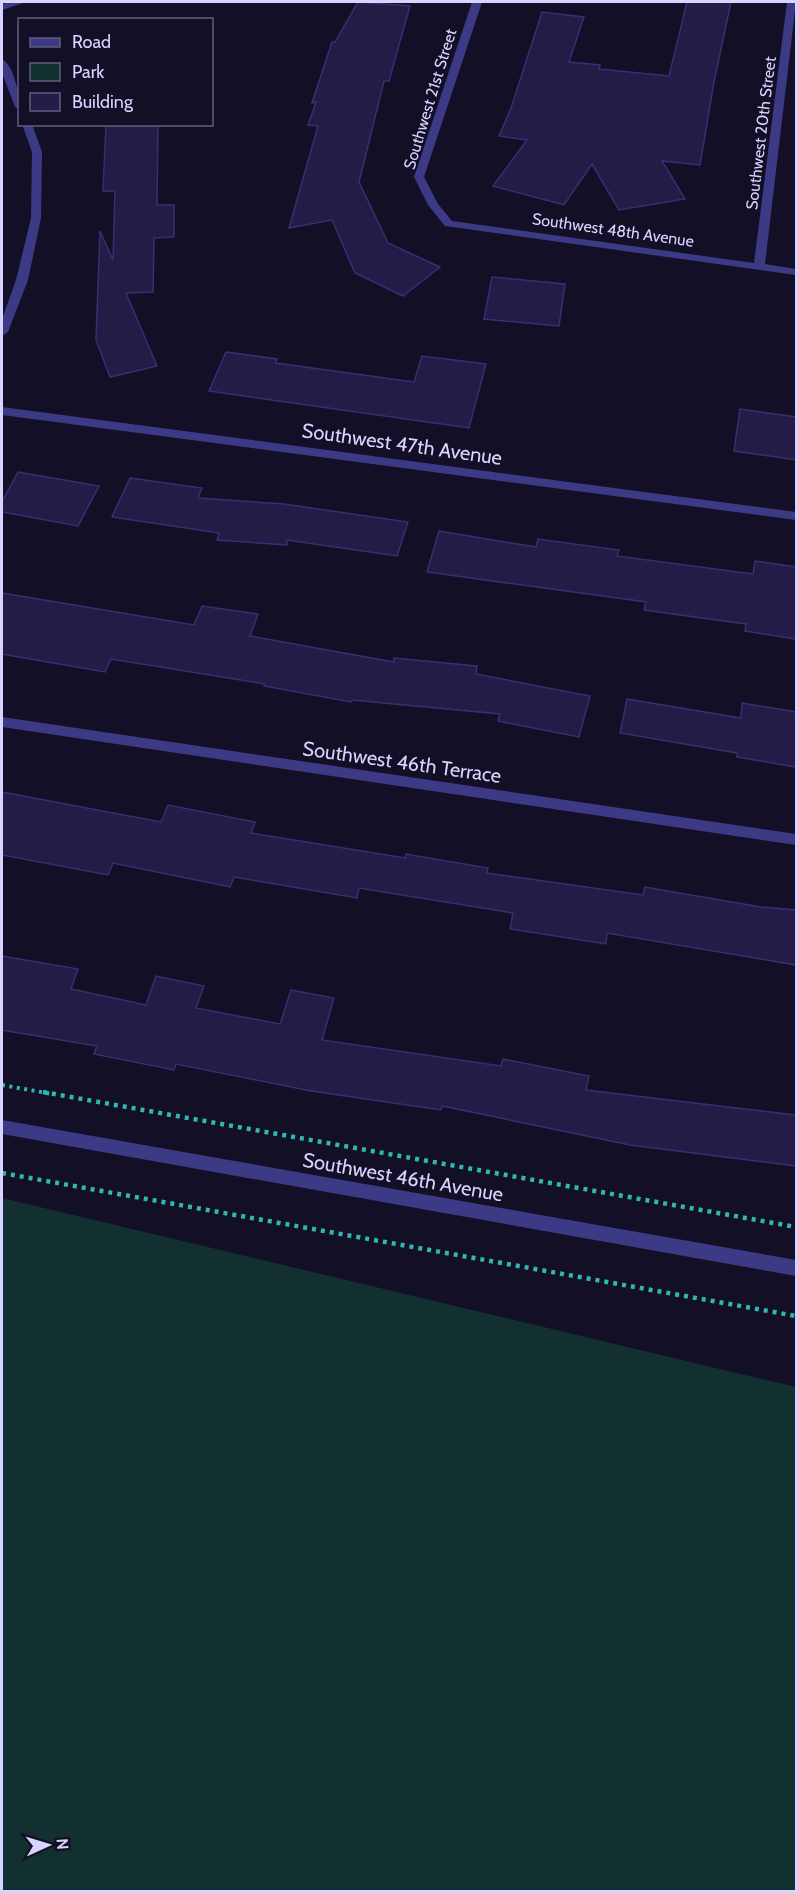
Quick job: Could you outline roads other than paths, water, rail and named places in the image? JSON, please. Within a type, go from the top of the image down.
[{"type":"street","points":[[2,7],[21,2]]},
{"type":"street","name":"Southwest 21st Street","points":[[433,205],[419,177],[477,2]]},
{"type":"street","name":"Southwest 20th Street","points":[[759,267],[792,2]]},
{"type":"street","points":[[2,62],[18,102]]},
{"type":"street","points":[[2,332],[22,280],[36,218],[37,152],[28,126]]},
{"type":"street","name":"Southwest 48th Avenue","points":[[433,205],[449,224],[796,272]]},
{"type":"street","name":"Southwest 47th Avenue","points":[[2,411],[796,516]]},
{"type":"street","name":"Southwest 46th Terrace","points":[[2,722],[796,840]]},
{"type":"street","name":"Southwest 46th Avenue","points":[[2,1127],[796,1268]]}]
